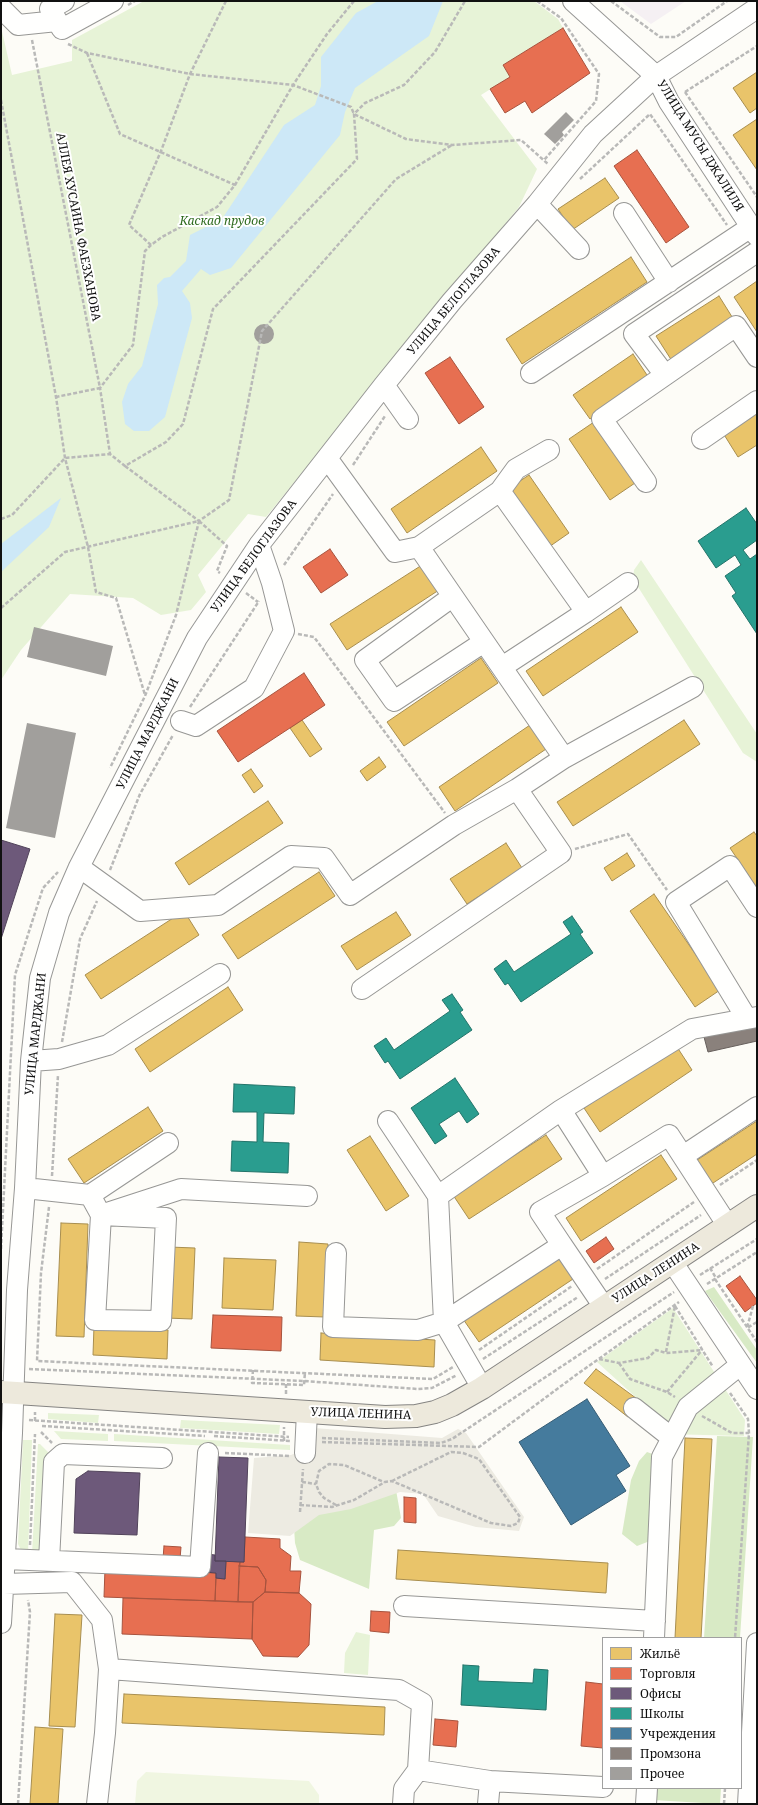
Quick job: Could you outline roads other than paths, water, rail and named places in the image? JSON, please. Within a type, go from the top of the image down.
[{"type":"main road","name":"УЛИЦА ЛЕНИНА","points":[[7,1392],[385,1417],[416,1416],[435,1412],[452,1405],[482,1388],[757,1206]]},
{"type":"street","points":[[64,1],[50,9],[62,29],[113,1]]},
{"type":"street","points":[[573,1],[656,76]]},
{"type":"street","points":[[1,8],[18,25],[57,21]]},
{"type":"street","name":"УЛИЦА БЕЛОГЛАЗОВА","points":[[197,638],[259,545],[384,385],[452,301],[537,204],[592,134],[656,76],[757,8]]},
{"type":"street","name":"УЛИЦА МУСЫ ДЖАЛИЛЯ","points":[[656,76],[677,97],[748,234]]},
{"type":"street","points":[[537,204],[579,249]]},
{"type":"street","points":[[624,213],[669,282]]},
{"type":"street","points":[[531,373],[669,282],[748,234]]},
{"type":"street","points":[[665,375],[634,334],[757,252]]},
{"type":"street","points":[[646,482],[602,419],[736,326],[757,357]]},
{"type":"street","points":[[384,385],[408,420]]},
{"type":"street","points":[[702,439],[757,401]]},
{"type":"street","points":[[327,458],[395,552],[419,547],[500,491],[516,469],[549,450]]},
{"type":"street","points":[[500,491],[586,612]]},
{"type":"street","points":[[181,721],[196,726],[254,688],[284,631],[272,583],[259,545]]},
{"type":"street","points":[[419,547],[564,758]]},
{"type":"street","points":[[502,667],[628,583]]},
{"type":"street","points":[[452,597],[365,660],[394,701],[484,642]]},
{"type":"street","name":"УЛИЦА МАРДЖАНИ","points":[[1,1614],[6,1559],[9,1290],[25,1188],[31,1061],[40,978],[59,913],[79,867],[197,638]]},
{"type":"street","points":[[79,867],[140,910],[218,905],[291,856],[324,858],[350,895],[454,825],[517,789],[564,758],[694,687]]},
{"type":"street","points":[[362,989],[561,853],[517,789]]},
{"type":"street","points":[[438,1196],[561,1110],[692,1029],[752,1018],[676,902],[730,866],[757,907]]},
{"type":"street","points":[[31,1061],[59,1059],[108,1045],[220,974]]},
{"type":"street","points":[[682,1156],[757,1107]]},
{"type":"street","points":[[561,1110],[603,1176]]},
{"type":"street","points":[[388,1121],[438,1196],[444,1322],[482,1388]]},
{"type":"street","points":[[604,1307],[540,1212],[603,1176],[669,1135],[728,1226]]},
{"type":"street","points":[[25,1188],[90,1195],[168,1143]]},
{"type":"street","points":[[101,1215],[181,1189],[307,1196]]},
{"type":"street","points":[[90,1195],[101,1215],[95,1320],[162,1321],[166,1218],[101,1215]]},
{"type":"street","points":[[336,1253],[333,1327],[418,1330],[444,1322],[562,1245]]},
{"type":"street","points":[[673,1263],[757,1389]]},
{"type":"street","points":[[404,1606],[654,1629],[662,1457],[688,1407],[740,1365]]},
{"type":"street","points":[[634,1408],[672,1438]]},
{"type":"street","points":[[305,1449],[307,1412]]},
{"type":"street","points":[[6,1559],[200,1567],[208,1453]]},
{"type":"street","points":[[49,1561],[54,1462],[63,1454],[162,1458]]},
{"type":"street","points":[[4,1584],[72,1582],[102,1620],[109,1669],[105,1733],[97,1804]]},
{"type":"street","points":[[748,1804],[746,1765],[757,1643]]},
{"type":"street","points":[[109,1669],[399,1690],[422,1703],[418,1770],[404,1789],[403,1804]]},
{"type":"street","points":[[418,1770],[577,1795],[602,1786]]},
{"type":"street","points":[[488,1804],[490,1781]]},
{"type":"street","points":[[646,1804],[647,1789]]},
{"type":"water","points":[[378,1],[443,1],[429,36],[355,88],[345,112],[340,135],[231,268],[210,275],[201,269],[182,291],[190,303],[192,318],[165,417],[149,431],[134,431],[125,424],[122,402],[128,384],[142,366],[158,304],[157,285],[164,278],[170,277],[186,261],[190,235],[222,219],[284,125],[315,105],[321,86],[321,57],[356,13]]},
{"type":"water","points":[[61,498],[49,527],[1,572],[1,544]]},
{"type":"park label","name":"Каскад прудов","points":[[222,222]]}]
